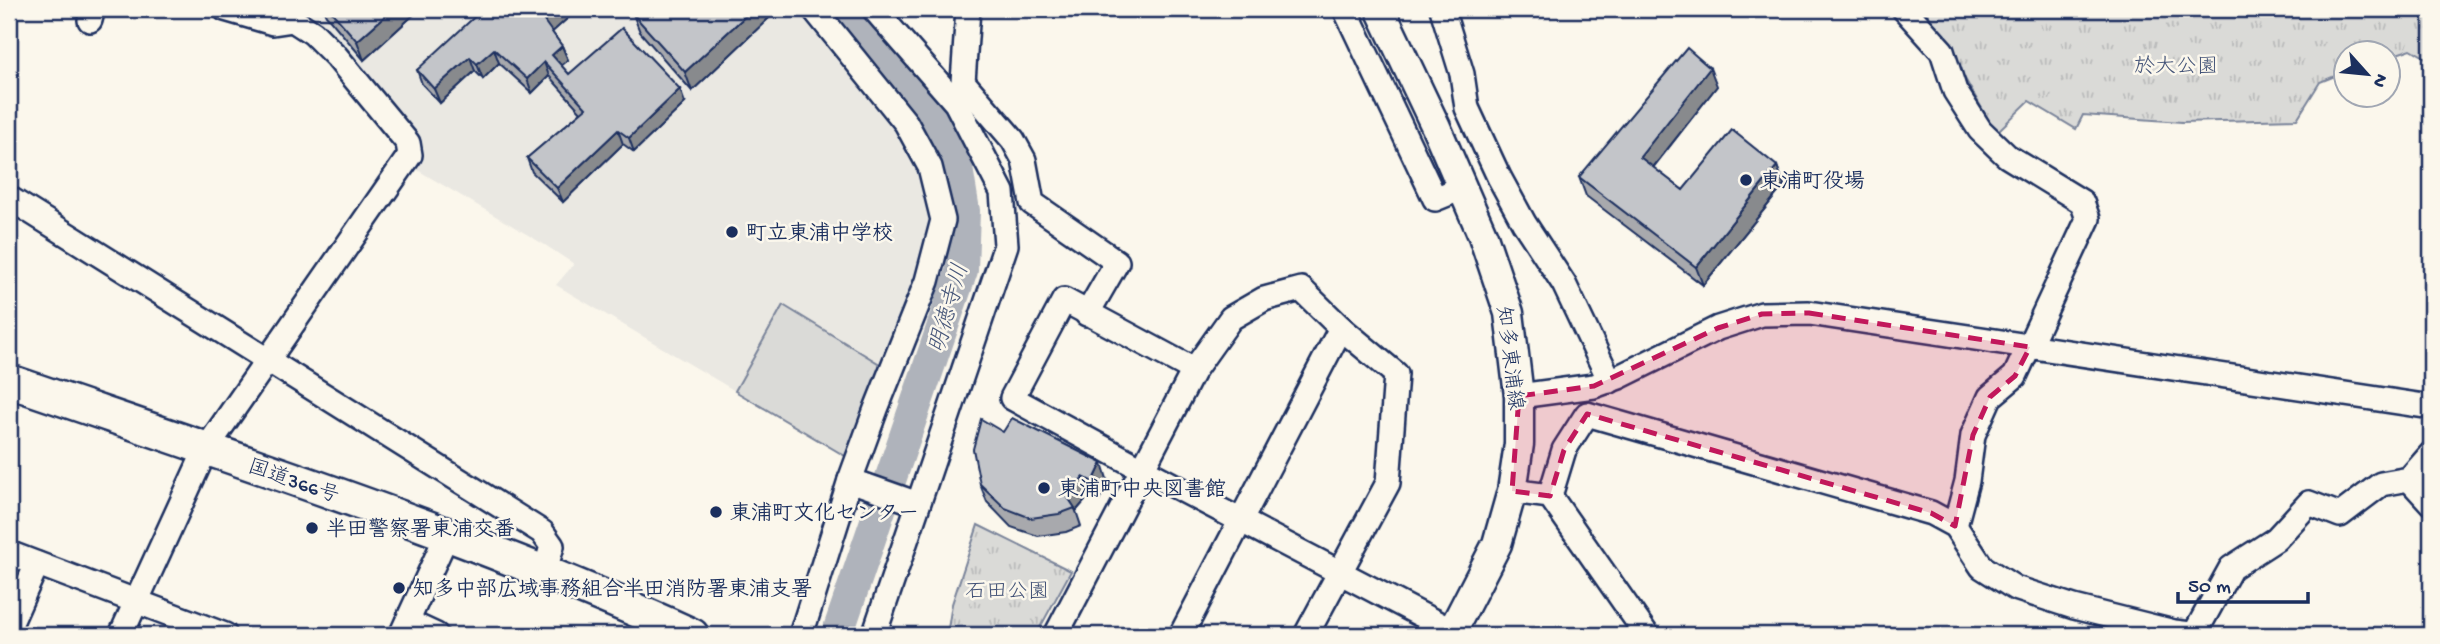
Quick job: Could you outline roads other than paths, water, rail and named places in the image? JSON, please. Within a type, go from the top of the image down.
[{"type":"highway","name":"国道366号","points":[[9,380],[545,571],[692,635]]},
{"type":"main road","name":"知多東浦線","points":[[1380,9],[1483,236],[1509,313],[1519,396],[1519,444],[1512,491],[1497,544],[1451,633]]},
{"type":"street","points":[[121,635],[206,449],[410,155],[408,143],[313,33],[289,14],[273,23],[226,9]]},
{"type":"street","points":[[801,635],[850,480],[927,281],[943,220],[930,167],[905,122],[814,9]]},
{"type":"street","points":[[874,9],[956,103],[1002,192],[1006,245],[874,635]]},
{"type":"street","points":[[968,9],[963,82],[1013,140],[1024,160],[1032,203],[1117,262],[1087,314]]},
{"type":"street","points":[[1345,9],[1435,199],[1462,188]]},
{"type":"street","points":[[1442,9],[1462,74],[1468,108],[1493,165],[1524,223],[1564,284],[1610,381]]},
{"type":"street","points":[[1904,9],[1942,51],[1955,91],[1979,130],[2007,156],[2082,202],[2088,219],[2015,376],[1990,397],[1973,435],[1967,481],[1955,526]]},
{"type":"street","points":[[9,198],[542,532],[552,546],[545,571]]},
{"type":"street","points":[[1056,635],[1194,370],[1231,318],[1264,299],[1301,289],[1341,328],[1396,374],[1388,483],[1306,635]]},
{"type":"street","points":[[1194,370],[1064,300],[1012,398],[1451,633]]},
{"type":"street","points":[[1519,396],[1594,386],[1610,381],[1718,328],[1762,314],[1809,313],[2431,407]]},
{"type":"street","points":[[1181,635],[1341,328]]},
{"type":"street","points":[[1550,496],[1563,450],[1587,414],[1931,513],[1955,526],[1982,566],[2015,588],[2074,607],[2180,634],[2199,635]]},
{"type":"street","points":[[2180,634],[2231,568],[2276,539],[2309,503],[2340,515],[2381,484],[2409,479],[2431,454]]},
{"type":"street","points":[[2409,479],[2431,503]]},
{"type":"street","points":[[850,480],[918,503]]},
{"type":"street","points":[[1512,491],[1550,496],[1647,635]]},
{"type":"street","points":[[436,635],[404,629],[447,535]]},
{"type":"street","points":[[9,553],[225,635]]},
{"type":"street","points":[[9,626],[37,564]]},
{"type":"waterway","name":"明徳寺川","points":[[835,9],[927,110],[957,168],[964,211],[962,270],[837,635]]},
{"type":"place","name":"東浦町役場","points":[[1746,180]]},
{"type":"place","name":"町立東浦中学校","points":[[732,232]]},
{"type":"place","name":"東浦町中央図書館","points":[[1044,488]]},
{"type":"place","name":"東浦町文化センター","points":[[716,512]]},
{"type":"place","name":"半田警察署東浦交番","points":[[312,528]]},
{"type":"place","name":"知多中部広域事務組合半田消防署東浦支署","points":[[399,588]]},
{"type":"park label","name":"於大公園","points":[[2176,65]]},
{"type":"park label","name":"石田公園","points":[[1007,590]]}]
